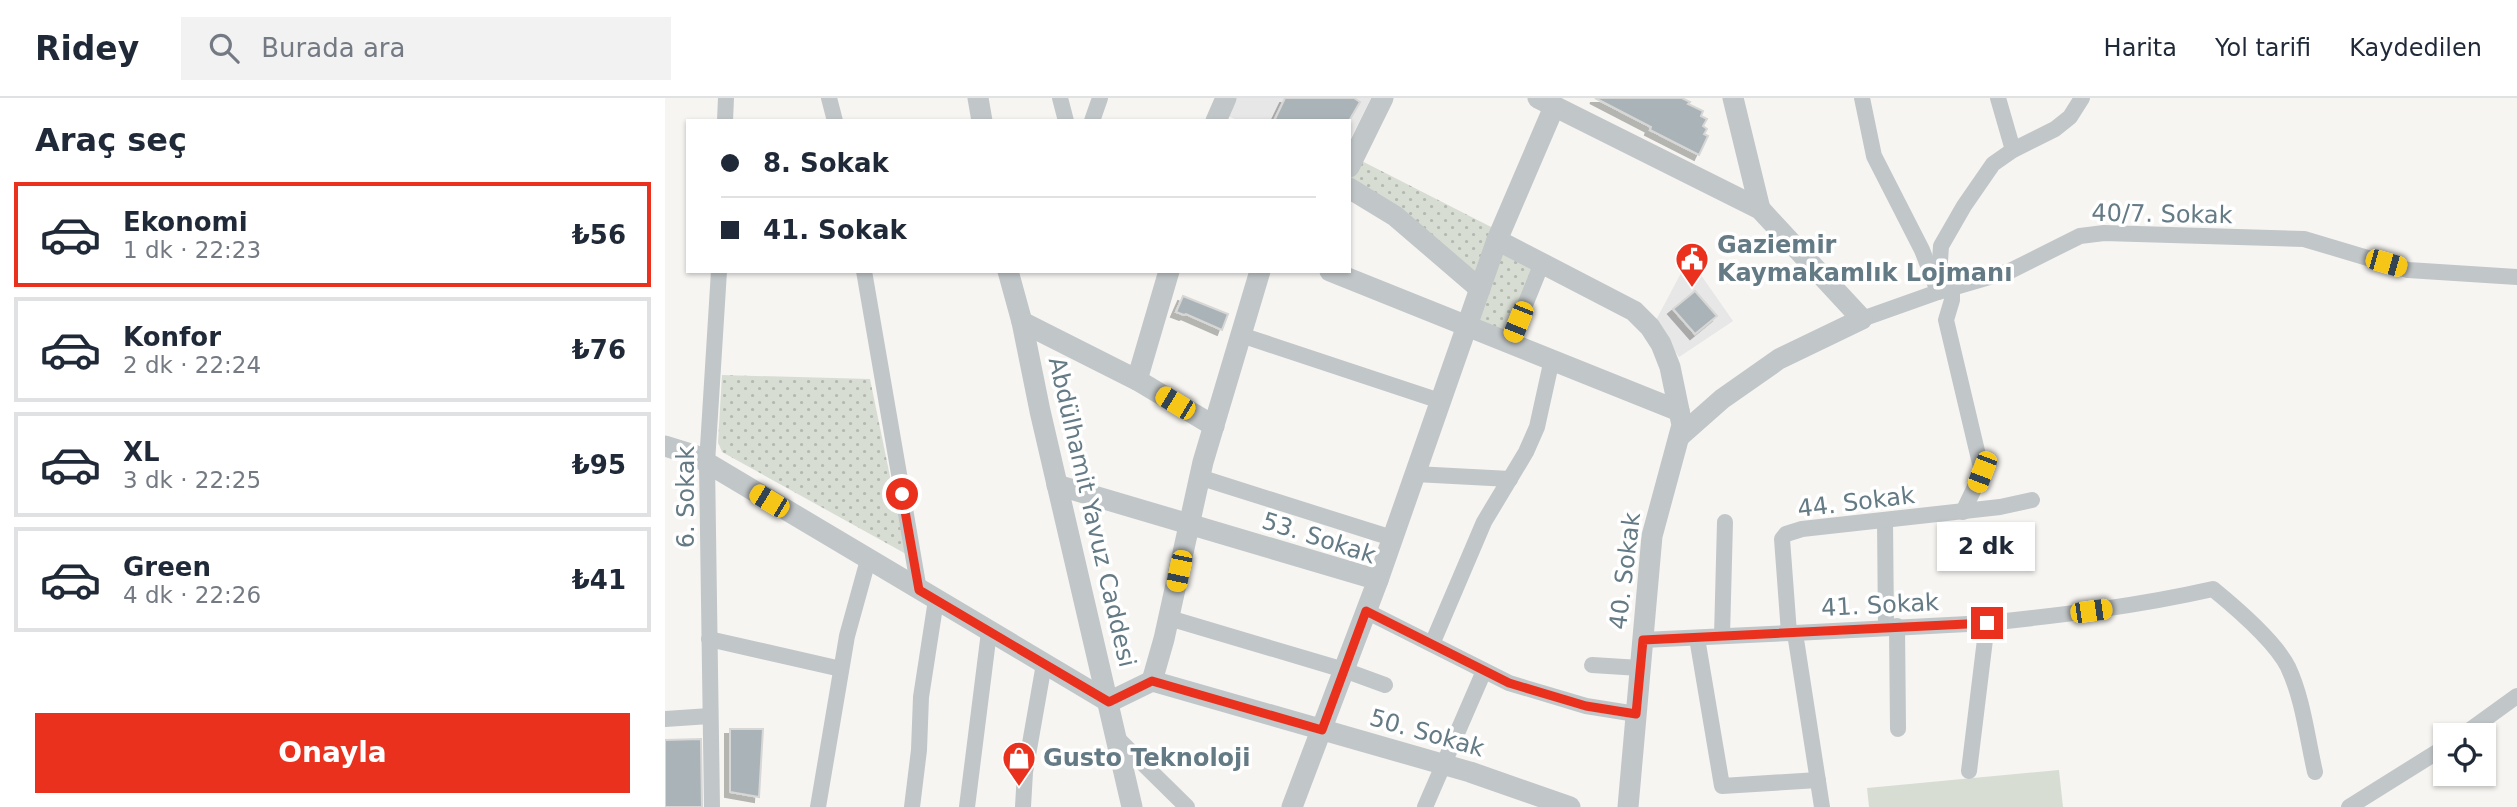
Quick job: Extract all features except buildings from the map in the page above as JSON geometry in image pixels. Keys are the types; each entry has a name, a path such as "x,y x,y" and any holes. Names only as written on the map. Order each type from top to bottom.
{"street":[{"path":"726,98 726,119"},
{"path":"829,98 834,119"},
{"path":"978,98 982,119"},
{"path":"1061,98 1066,119"},
{"path":"1094,119 1100,98"},
{"path":"1218,119 1226,98"},
{"path":"1352,162 1383,98"},
{"path":"1733,98 1760,209"},
{"path":"1862,98 1874,156 1922,250 1952,300 1946,320 1982,472 1963,512"},
{"path":"1999,98 2013,150"},
{"path":"1945,290 1941,246 1993,164 2013,150 2055,129 2070,117 2082,98"},
{"path":"1378,580 1546,102 1760,209 1861,318 1779,359 1722,399 1679,437"},
{"path":"1351,189 1395,216 1480,289"},
{"name":"40/7. Sokak","path":"1861,318 2011,271 2080,236 2104,233 2304,239 2408,270 2517,277"},
{"name":"40. Sokak","path":"1497,240 1643,318 1666,356 1679,411 1682,425 1652,536 1628,807"},
{"path":"1510,342 1542,262"},
{"name":"6. Sokak","path":"712,807 707,463 719,273"},
{"path":"864,273 927,595 919,750 912,807"},
{"name":"Abdülhamit Yavuz Caddesi","path":"1008,273 1022,322 1132,807"},
{"path":"1137,380 1168,273"},
{"path":"665,446 694,455 1109,702 1152,681 1169,618 1199,477 1260,273"},
{"path":"1335,273 1679,411"},
{"path":"1022,322 1137,380 1214,426"},
{"path":"1241,335 1440,401"},
{"path":"1432,644 1484,522 1537,427 1552,359"},
{"path":"1415,474 1510,479"},
{"path":"1199,477 1392,538"},
{"name":"53. Sokak","path":"1057,485 1378,580 1292,807"},
{"name":"44. Sokak","path":"1792,633 1781,540 1786,534 1802,529 1963,512 2032,500"},
{"path":"1885,520 1898,729"},
{"path":"1722,636 1724,522"},
{"path":"817,807 847,636 868,560"},
{"name":"41. Sokak","path":"1643,640 1987,623 2118,607 2213,589 2236,608 2287,665 2300,704 2315,772"},
{"path":"1366,611 1509,683 1586,706 1636,714"},
{"path":"1169,618 1345,670 1385,685"},
{"path":"1969,771 1987,623"},
{"path":"967,807 989,632"},
{"path":"1792,633 1822,807"},
{"path":"1697,638 1722,786 1818,780"},
{"path":"709,639 841,669"},
{"path":"1023,807 1025,772 1044,664"},
{"path":"1593,665 1640,668"},
{"path":"1425,807 1484,671"},
{"name":"50. Sokak","path":"1152,681 1444,764 1570,807"},
{"path":"2480,723 2517,696"},
{"path":"665,719 710,716"},
{"path":"1117,738 1187,807"},
{"path":"2349,807 2433,754"}],"shaded area":[{"path":"1231,98 1371,98 1351,138 1351,119 1235,119 1224,114"},
{"path":"1354,157 1501,232 1542,263 1510,342 1467,325 1479,289 1351,190 1351,164"},
{"name":"Gaziemir Kaymakamlık Lojmanı","path":"1689,258 1733,321 1679,357 1655,322"},
{"path":"722,375 870,379 906,554 722,452 718,442"},
{"path":"2059,770 2063,807 1869,807 1867,788"}],"place":[{"name":"Gaziemir Kaymakamlık Lojmanı","path":"1692,289"},
{"name":"Gusto Teknoloji","path":"1019,788"}],"route":[{"path":"902,494 919,590 1109,702 1152,681 1322,730 1366,611 1509,683 1586,706 1636,714 1643,640 1987,623"}]}
